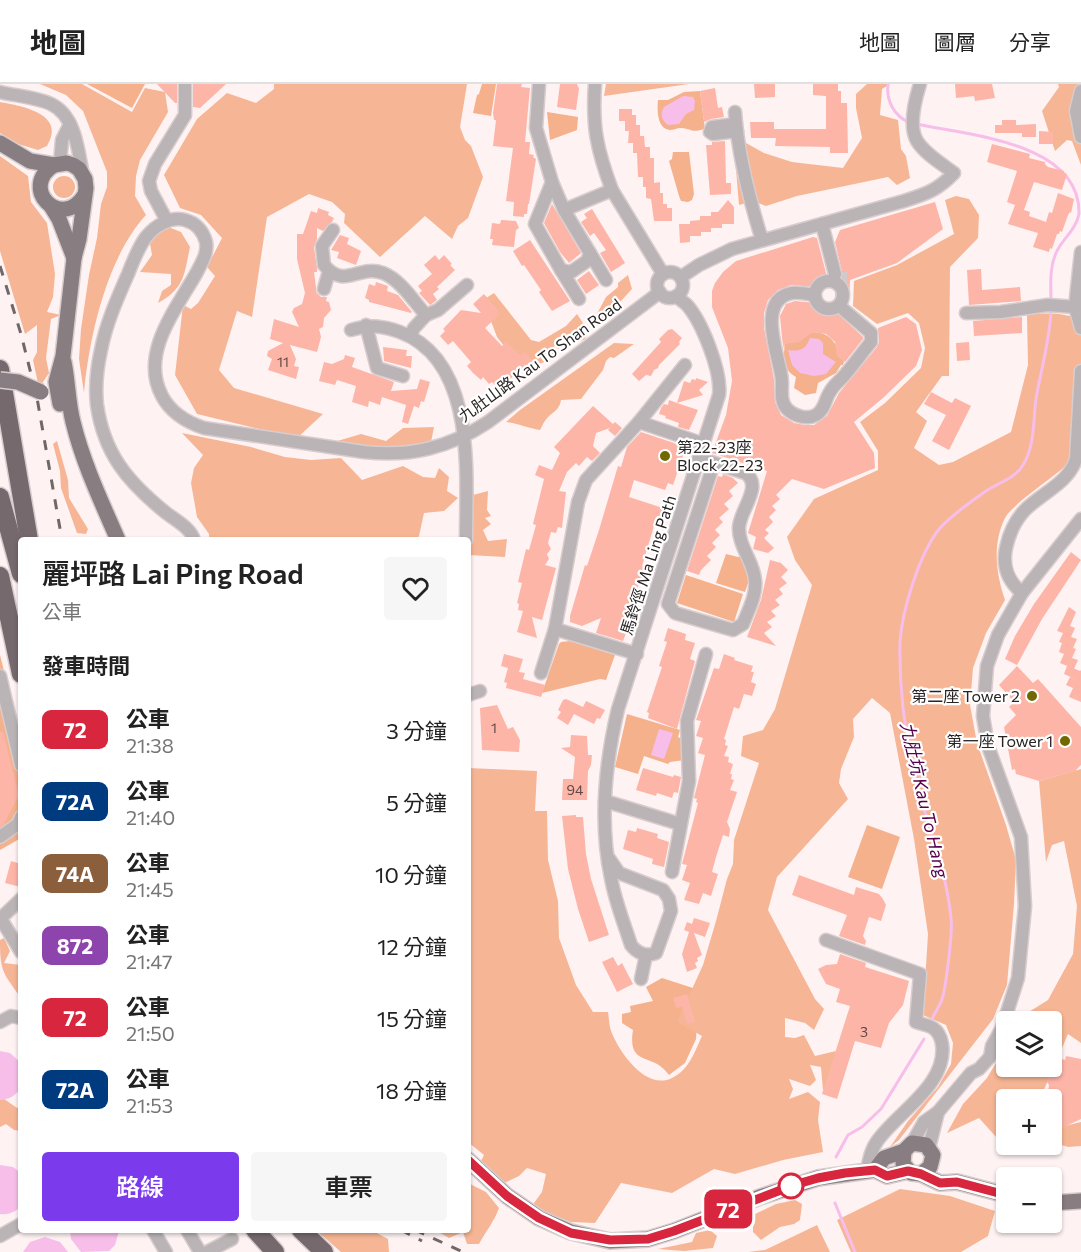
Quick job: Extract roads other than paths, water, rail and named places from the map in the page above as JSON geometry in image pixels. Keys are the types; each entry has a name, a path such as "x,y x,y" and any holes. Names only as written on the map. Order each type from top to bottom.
{"highway":[{"path":"0,369 28,537"},
{"path":"0,497 18,563"},
{"path":"0,576 18,663"},
{"path":"0,626 16,656"},
{"path":"258,1233 275,1252"},
{"path":"304,1233 324,1252"}],"main road":[{"path":"0,143 30,161 73,165 83,175 86,183 79,239 74,258 63,356 56,382 60,404"},
{"path":"57,164 45,172 40,184 42,196 51,206 65,231 74,258"},
{"path":"51,206 60,209 70,208 79,203 84,196"},
{"path":"63,356 72,419 88,474 117,537"},
{"path":"0,380 18,382 41,392 60,404 72,419"},
{"path":"471,1163 507,1196 539,1218 571,1233 610,1240 648,1239 818,1178 871,1170 887,1176 920,1170 933,1155 929,1148 921,1143 884,1158 871,1170"},
{"path":"908,1147 903,1164 920,1170 945,1172 957,1182 996,1192"},
{"path":"1062,1202 1081,1201"}],"street":[{"path":"185,84 186,115 155,164 149,181 151,191 167,221 153,230 142,243 110,317 98,363 97,403 107,444 115,461 137,488 194,537"},
{"path":"540,84 536,128 552,182 564,210 606,280"},
{"path":"595,84 593,114 595,136 612,190 663,274"},
{"path":"681,277 715,256 762,240 932,192 942,186 954,173 919,144 914,129 914,107 920,84"},
{"path":"1081,91 1076,111 1081,136"},
{"path":"0,92 50,104 66,116 76,138 83,175"},
{"path":"736,123 750,201 762,240"},
{"path":"57,164 62,140 70,124"},
{"path":"552,182 535,225 579,299"},
{"path":"564,210 612,190"},
{"name":"九肚山路 Kau To Shan Road","path":"167,221 183,219 195,225 202,232 207,246 202,261 159,341 154,358 159,392 176,415 204,428 377,454 425,450 444,446 464,437 488,422 660,292"},
{"path":"825,223 838,273"},
{"path":"333,230 322,246 324,265 329,271 342,277 365,270 382,272 395,280 426,315"},
{"path":"1081,252 1075,307 1081,328"},
{"path":"561,270 572,272 586,261 590,253"},
{"path":"324,289 329,271"},
{"path":"675,272 681,277 682,290 676,296 667,297 660,292 658,281 663,274 675,272"},
{"path":"410,336 426,315 438,310 467,285"},
{"path":"814,295 788,294 774,304 771,318 783,379 781,391 783,403 787,409 799,416 811,417 818,414 832,387 871,342 871,333 844,310"},
{"name":"馬鈴徑 Ma Ling Path","path":"646,955 634,950 622,928 600,816 605,801 611,738 618,709 704,444 721,384 712,353 693,313 676,296"},
{"path":"966,313 1001,312 1048,305 1075,307"},
{"path":"351,330 366,325 387,327 410,336 436,357 461,412 464,437 466,537"},
{"path":"366,325 377,368 403,376"},
{"path":"541,673 555,629 581,491 586,480 639,422 686,365"},
{"path":"1022,593 1006,575 1005,556 1008,541 1012,528 1024,511 1067,476 1073,468 1076,459 1081,370"},
{"path":"639,422 704,444"},
{"path":"699,458 745,473 753,483 739,528 741,542 754,571 755,588 743,624 733,630 675,613 668,604 714,463"},
{"path":"908,1147 924,1122 938,1112 971,1073 974,1063 992,1046 1002,1028 1018,978 1025,906 1025,872 1021,837 988,746 983,716 987,666 998,635 1022,593 1081,519"},
{"path":"182,525 182,537"},
{"path":"555,629 637,654"},
{"path":"672,872 689,781 687,721 706,654"},
{"path":"0,676 18,752"},
{"path":"605,801 680,824"},
{"path":"0,837 18,824"},
{"path":"608,857 614,867 628,877 663,890 671,904 659,948 656,953 646,955 641,979"},
{"path":"616,897 619,887 628,877"},
{"path":"17,938 0,919 18,902"},
{"path":"826,940 920,974 916,1022 933,1028 942,1039 942,1062 939,1070 920,1095 878,1140 871,1152 871,1170"},
{"path":"929,1148 938,1112"},
{"path":"0,1236 18,1226"},
{"path":"155,1233 166,1252"},
{"path":"189,1233 200,1252"},
{"path":"207,1252 232,1239"}],"waterway":[{"name":"九肚坑 Kau To Hang","path":"888,84 888,96 892,107 910,123"},
{"path":"917,124 989,138 1016,146 1041,156 1061,171 1075,190 1079,214 1052,265 1051,303"},
{"name":"九肚坑 Kau To Hang","path":"932,1019 944,993 951,918 944,879 909,749 901,688 901,629 919,566 940,528 978,497 1015,474 1027,458 1032,442 1036,399 1051,310"},
{"name":"九肚坑 Kau To Hang","path":"836,1157 848,1135 862,1127 881,1109 924,1039"},
{"name":"九肚坑 Kau To Hang","path":"835,1203 855,1252"}],"tunnel":[{"path":"841,272 841,299 844,310"}],"railway":[{"path":"0,266 21,334 37,398 61,537"},
{"path":"407,1233 422,1241"},
{"path":"422,1233 463,1252"}],"place":[{"name":"第22-23座 Block 22-23","path":"665,456"},
{"name":"第二座 Tower 2","path":"1032,696"},
{"name":"第一座 Tower 1","path":"1065,741"}]}
